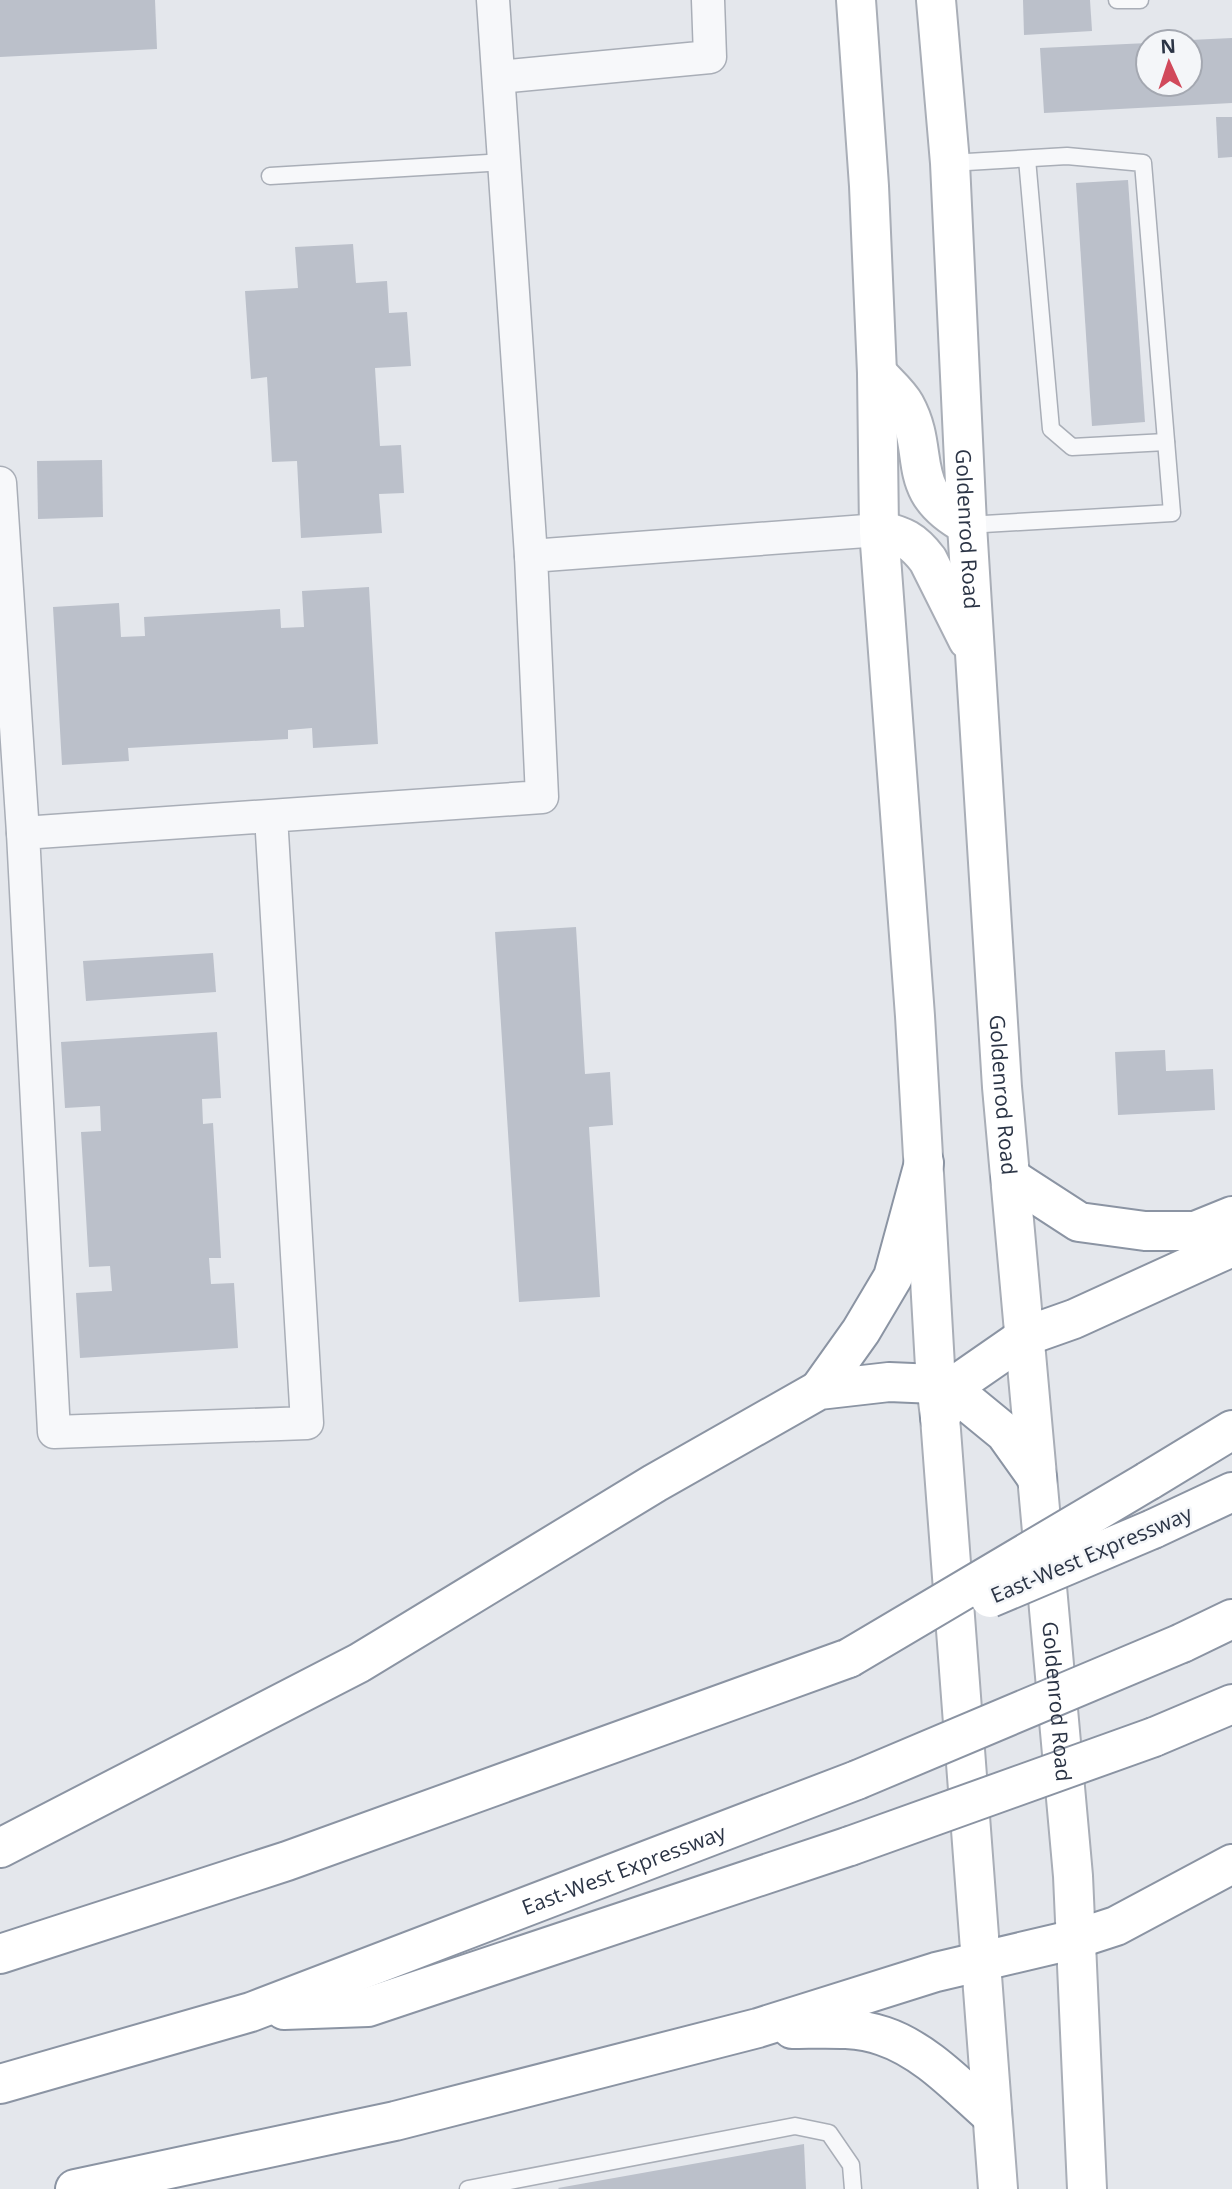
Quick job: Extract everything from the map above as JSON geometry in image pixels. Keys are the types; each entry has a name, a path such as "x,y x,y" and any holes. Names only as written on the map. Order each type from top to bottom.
{"main road":[{"path":"856,0 869,186 877,373 879,530 924,1163 944,1398 980,1961 998,2189"},
{"name":"Goldenrod Road","path":"936,0 950,163 967,525 1002,1087 1026,1336 1076,1939 1087,2189"},
{"path":"877,373 905,405 915,434 923,478 935,502 950,516 967,525"},
{"path":"879,530 905,537 928,560 976,657"},
{"path":"819,1390 861,1331 893,1277 924,1163"},
{"path":"1011,1178 1079,1222 1145,1231 1195,1231 1232,1216"},
{"path":"944,1398 964,1379 1026,1336 1074,1319 1232,1247"},
{"path":"0,1848 359,1663 664,1478 819,1390 889,1382 944,1398 1006,1433 1037,1478"},
{"path":"849,1658 1232,1430"},
{"name":"East-West Expressway","path":"0,1954 287,1861 849,1658 1153,1529 1232,1492"},
{"name":"East-West Expressway","path":"0,2084 251,2012 857,1780 1182,1643 1232,1619"},
{"path":"251,2012 368,2007 850,1846 1154,1737 1232,1704"},
{"path":"75,2189 395,2121 758,2028 907,1981 1076,1939 1116,1926 1232,1864"},
{"path":"758,2028 854,2030 882,2035 916,2051 991,2115"}],"street":[{"path":"23,833 542,797 531,556 494,0"},
{"path":"499,77 710,58 708,0"},
{"path":"0,483 23,833 54,1432 307,1423 271,816"},
{"path":"531,556 879,530"}],"lane":[{"path":"1117,0 1140,0"},
{"path":"950,163 1068,156 1143,163 1172,513 967,525"},
{"path":"1027,159 1051,429 1072,447 1166,442"},
{"path":"270,176 505,162"},
{"path":"468,2189 795,2126 829,2133 851,2165 853,2189"}],"building":[{"path":"0,0 155,0 157,49 0,57"},
{"path":"1023,0 1090,0 1092,31 1024,35"},
{"path":"1232,38 1232,103 1044,113 1040,48 1134,44 1134,98 1204,98 1204,39"},
{"path":"1216,117 1232,117 1232,157 1218,158"},
{"path":"1128,180 1145,422 1092,426 1076,183"},
{"path":"353,244 356,283 387,281 389,313 407,312 411,366 375,368 380,446 401,445 404,493 379,494 382,533 301,538 297,461 272,462 267,377 251,379 245,291 298,288 295,247"},
{"path":"102,460 103,517 38,519 37,461"},
{"path":"369,587 378,744 313,748 312,728 288,730 288,739 128,748 129,761 62,765 53,607 119,603 121,637 145,636 144,617 280,609 281,628 304,627 302,591"},
{"path":"576,927 585,1074 610,1072 613,1125 589,1127 600,1297 519,1302 495,932"},
{"path":"213,953 216,992 86,1001 83,961"},
{"path":"217,1032 221,1098 202,1099 203,1124 213,1123 221,1258 209,1258 211,1284 234,1283 238,1348 80,1358 76,1293 112,1291 110,1266 89,1267 81,1132 101,1131 100,1106 65,1108 61,1042"},
{"path":"1165,1050 1166,1071 1213,1069 1215,1110 1118,1115 1115,1052"},
{"path":"804,2144 806,2189 558,2188"}]}
